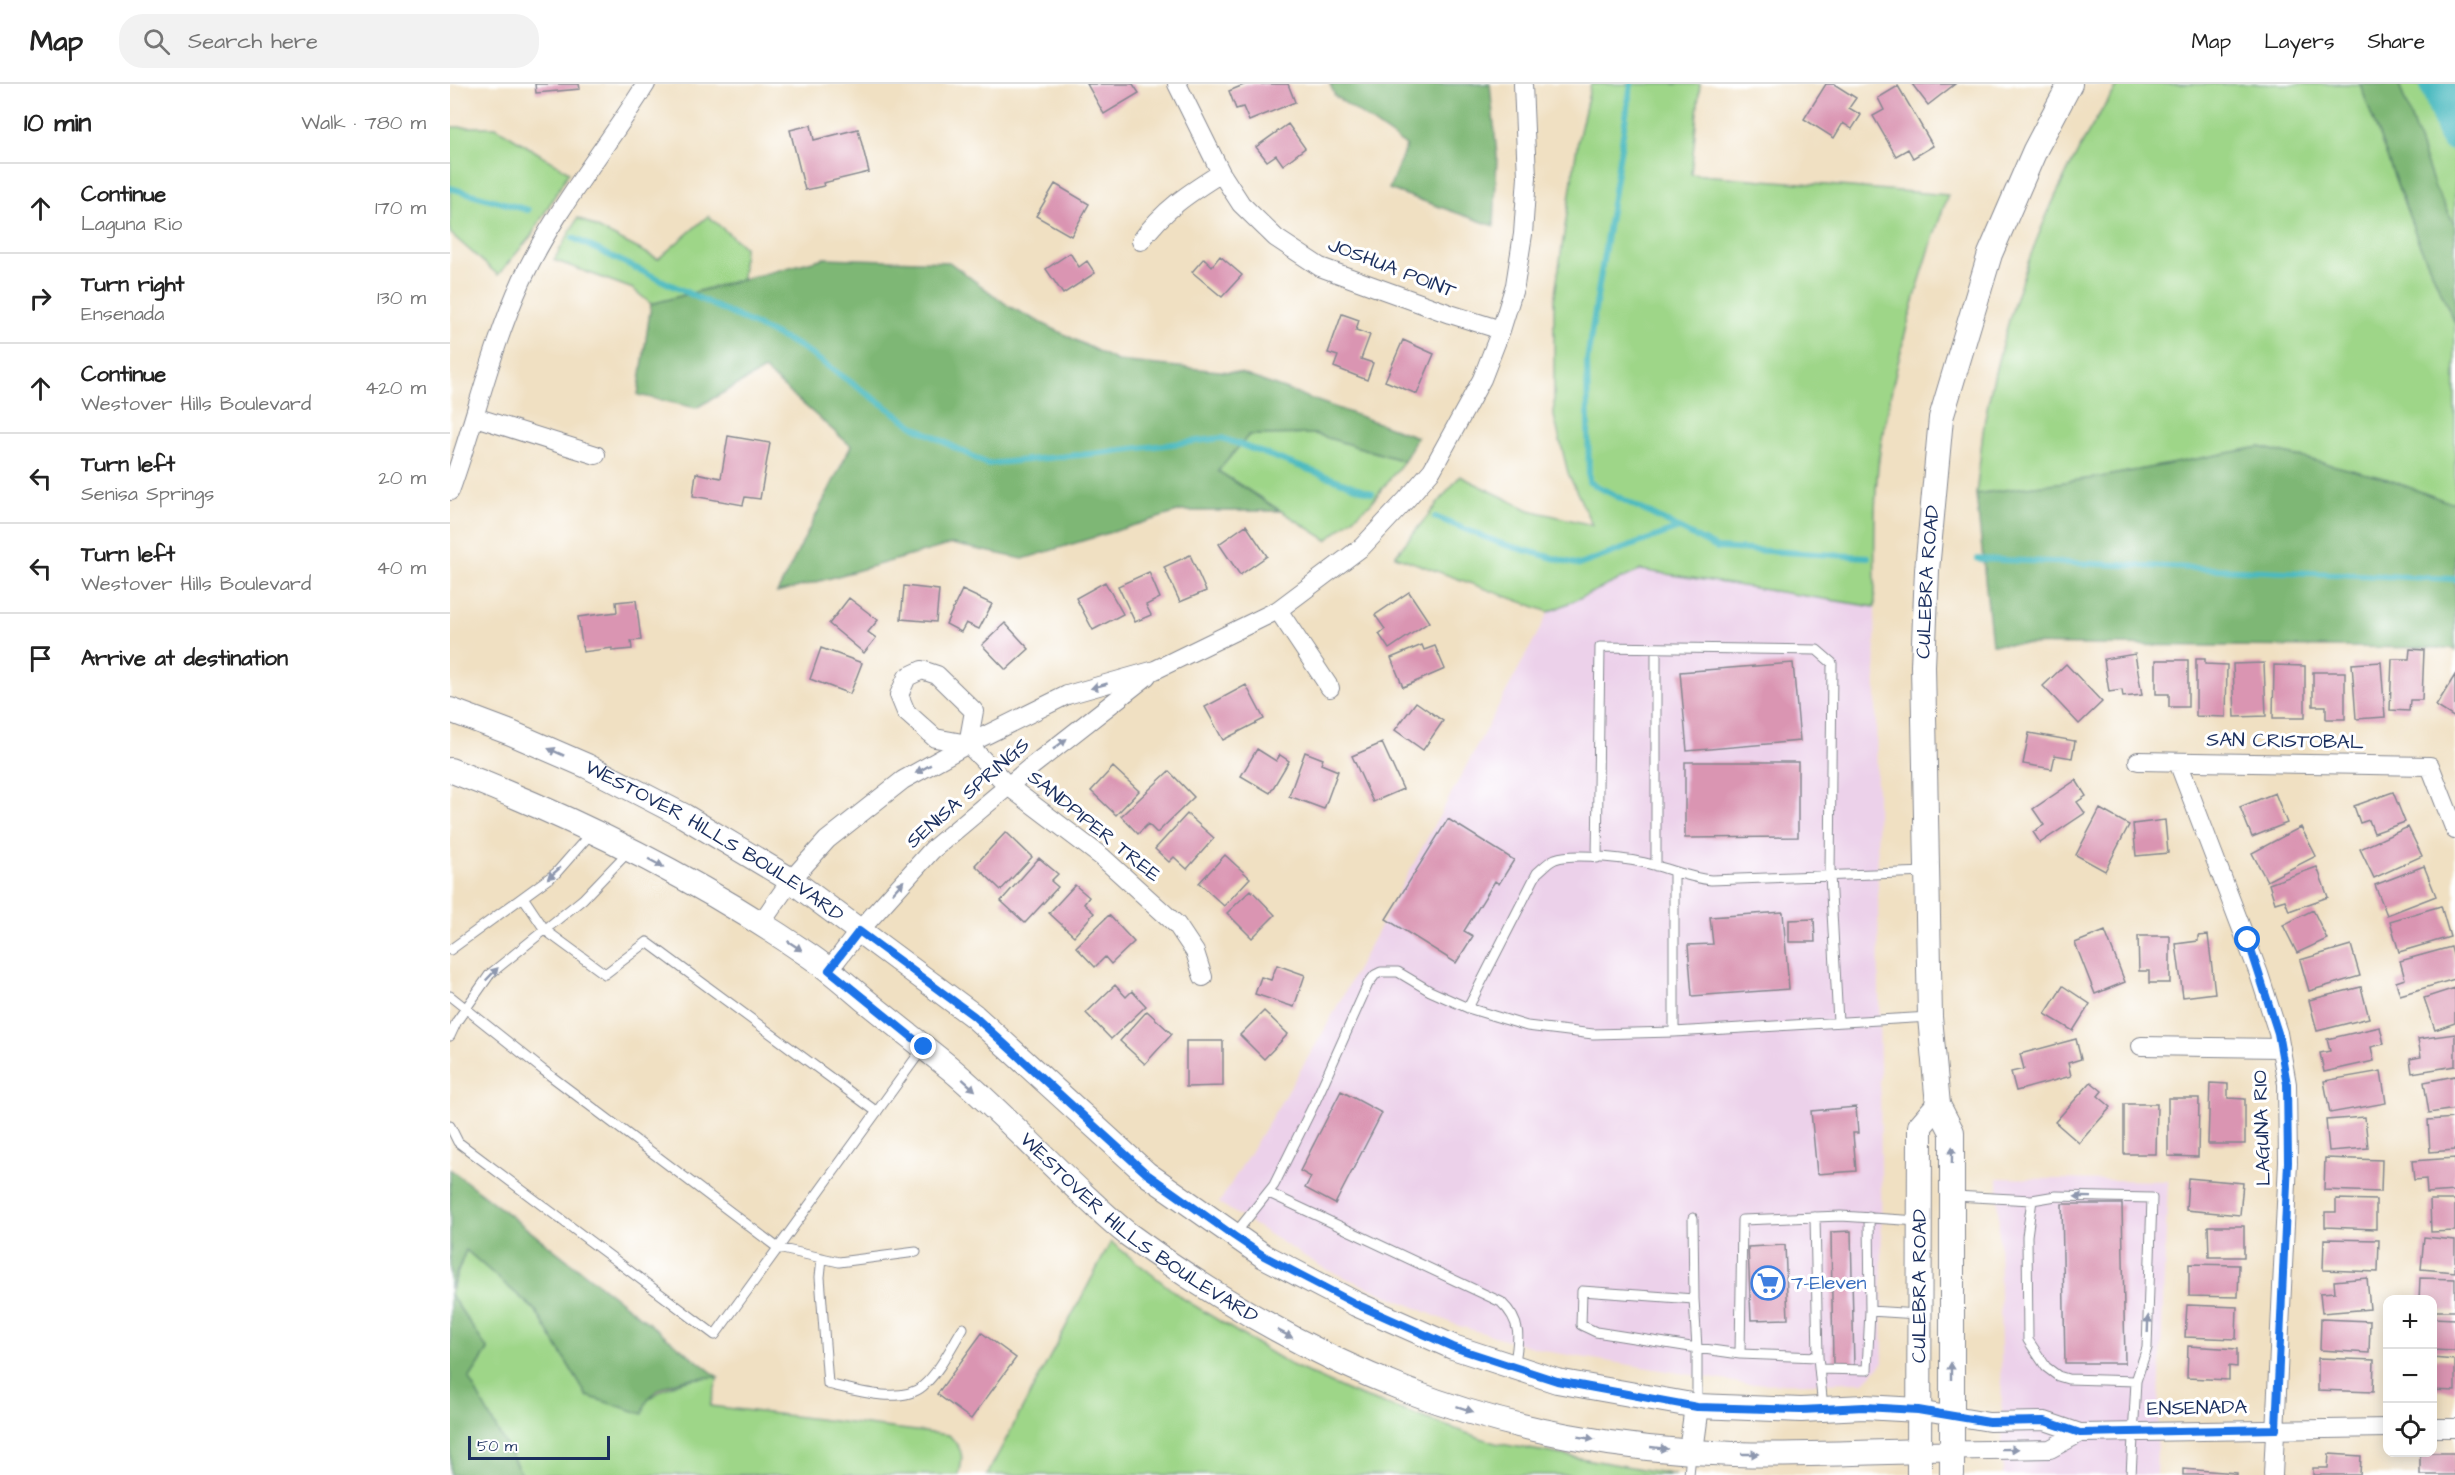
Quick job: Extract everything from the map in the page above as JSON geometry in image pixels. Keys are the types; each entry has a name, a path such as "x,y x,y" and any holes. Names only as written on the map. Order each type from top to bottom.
{"main road":[{"name":"CULEBRA ROAD","path":"1952,1475 1952,1132 1938,1105 1929,1017 1923,666 1927,570 1941,418 1990,254 2035,150 2070,84"},
{"name":"WESTOVER HILLS BOULEVARD","path":"450,710 587,766 684,816 791,880 974,1016 1147,1174 1264,1256 1356,1304 1453,1347 1557,1381 1697,1407 1823,1409 1864,1407 1918,1410"},
{"name":"WESTOVER HILLS BOULEVARD","path":"450,770 631,849 761,924 829,970 924,1047 1008,1120 1052,1166 1125,1232 1210,1291 1276,1329 1407,1390 1483,1415 1545,1431 1626,1444 1690,1463 1732,1454 1827,1455 1919,1451"},
{"name":"CULEBRA ROAD","path":"1919,1475 1920,1126 1938,1105"},
{"path":"1690,1463 1697,1407"}],"street":[{"path":"450,491 458,448 475,417 494,356 522,281 566,201 620,126 646,84"},
{"name":"JOSHUA POINT","path":"1177,84 1221,173 1241,204 1276,238 1320,267 1501,330"},
{"name":"SENISA SPRINGS","path":"761,924 791,880 827,840 903,780 968,744 1067,695 1155,670 1278,610 1362,547 1432,470 1482,379 1515,285 1523,234 1527,177 1523,84"},
{"path":"1142,241 1152,226 1181,198 1221,173"},
{"path":"475,417 596,455"},
{"path":"1278,610 1330,688"},
{"name":"SENISA SPRINGS","path":"922,670 937,675 974,711 968,744 934,738 906,712 899,695 908,677 922,670"},
{"name":"SENISA SPRINGS","path":"829,970 859,931 932,849 1155,670"},
{"name":"SANDPIPER TREE","path":"968,744 1008,786 1102,857 1177,925 1195,952 1203,977"},
{"name":"SAN CRISTOBAL","path":"2138,761 2430,766 2455,830"},
{"name":"LAGUNA RIO","path":"2178,762 2248,940 2281,1048 2287,1084 2288,1132 2273,1475"},
{"path":"2141,1046 2281,1048"},
{"name":"ENSENADA","path":"1918,1410 1989,1422 2045,1421 2080,1433 2383,1428"},
{"path":"2437,1428 2455,1428"},
{"name":"ENSENADA","path":"1919,1451 2050,1449 2080,1433"}],"lane":[{"path":"1597,858 1600,647 1817,650 1832,663 1830,875 1838,1022"},
{"path":"1656,648 1656,866"},
{"path":"450,950 556,873 593,831"},
{"path":"450,1036 457,1021 490,974 583,899 631,849"},
{"path":"1467,1008 1537,873 1554,859 1565,857 1627,860 1711,880 1927,872"},
{"path":"1674,872 1674,1032"},
{"path":"523,897 545,930 605,974 647,942 877,1112"},
{"path":"1234,1236 1269,1193 1316,1100 1368,984 1375,975 1381,972 1398,972 1430,991 1467,1008 1527,1026 1593,1034 1674,1032 1929,1017"},
{"path":"450,996 543,1070 778,1248 839,1262 916,1252"},
{"path":"450,1126 458,1142 715,1335 924,1047"},
{"path":"1269,1193 1501,1302 1507,1307 1518,1328 1520,1338 1514,1367"},
{"path":"1951,1195 2032,1200 2056,1196 2152,1198 2147,1348 2136,1381 2131,1475"},
{"path":"2032,1200 2027,1236 2027,1334 2030,1347 2046,1367 2063,1378 2136,1381"},
{"path":"1815,1217 1818,1357 1823,1409"},
{"path":"1740,1354 1742,1220 1869,1217 1919,1221"},
{"path":"1819,1369 1867,1370 1870,1311 1869,1217"},
{"path":"1694,1218 1697,1407"},
{"path":"822,1258 820,1277 828,1384 864,1393 892,1395 912,1392 924,1385 963,1328"},
{"path":"1694,1299 1582,1291 1581,1325 1596,1332 1740,1354 1818,1357"},
{"path":"1870,1311 1920,1314"}],"shaded area":[{"path":"1641,570 1875,607 1883,1363 1864,1382 1747,1384 1550,1352 1459,1326 1325,1269 1219,1203 1320,1038 1549,612"},
{"path":"1998,1178 2168,1181 2156,1475 2003,1475"}],"green space":[{"path":"1330,84 1490,84 1497,156 1494,226 1389,189 1406,146 1335,96"},
{"path":"1591,84 1700,84 1691,174 1948,195 1911,313 1879,454 1876,498 1875,607 1641,570 1549,612 1395,556 1460,476 1529,510 1592,525 1568,473 1554,416 1554,301 1578,140"},
{"path":"2119,84 2360,84 2419,243 2455,323 2455,502 2448,502 2387,479 2260,447 2101,477 1976,494 1987,408 1997,364 2022,280 2054,199 2073,160"},
{"path":"2360,84 2399,84 2435,188 2455,225 2455,323 2419,243"},
{"path":"2399,84 2455,84 2455,225 2435,188"},
{"path":"450,127 496,127 569,172 531,236 498,275 450,233"},
{"path":"708,216 744,247 742,279 651,304 633,289 554,260 578,218 658,259"},
{"path":"824,258 949,262 1010,307 1117,361 1240,373 1417,437 1404,461 1315,434 1249,435 1218,471 1280,511 1181,511 1023,559 952,544 777,593 851,446 764,370 696,408 638,395 651,304"},
{"path":"1315,434 1404,461 1371,503 1327,540 1218,471 1249,435"},
{"path":"2260,447 2387,479 2448,502 2455,502 2455,651 2451,648 1992,644 1976,494 2101,477"},
{"path":"450,1169 718,1377 671,1383 654,1393 647,1401 643,1414 587,1396 536,1311 466,1250 450,1289"},
{"path":"1111,1242 1182,1298 1289,1364 1353,1393 1495,1443 1676,1475 987,1475"},
{"path":"466,1250 536,1311 587,1396 648,1400 681,1382 718,1377 710,1406 949,1435 961,1453 962,1462 959,1475 522,1475 469,1379 488,1350 450,1294"},
{"path":"450,1294 488,1350 469,1379 522,1475 450,1475"}],"building":[{"path":"535,84 579,84 580,89 536,93"},
{"path":"1087,84 1133,84 1139,93 1104,114"},
{"path":"1246,84 1288,84 1295,102 1249,121 1243,107 1236,109 1229,91"},
{"path":"1826,84 1834,84 1856,98 1849,108 1861,115 1852,129 1843,123 1834,138 1804,119"},
{"path":"1912,84 1955,84 1928,105"},
{"path":"1898,86 1933,146 1913,158 1908,149 1896,156 1873,116 1884,110 1878,98"},
{"path":"1288,124 1305,148 1283,165 1276,155 1267,161 1256,147"},
{"path":"811,125 814,140 858,129 869,172 823,183 824,186 805,190 790,130"},
{"path":"1055,184 1089,204 1071,236 1036,216"},
{"path":"1070,253 1079,267 1087,261 1095,273 1063,294 1046,269"},
{"path":"1220,256 1242,275 1222,297 1192,272 1204,258 1212,266"},
{"path":"1342,314 1359,320 1356,330 1370,335 1361,359 1373,363 1367,380 1334,367 1338,356 1328,353"},
{"path":"1403,340 1434,354 1417,394 1385,381"},
{"path":"728,436 770,443 760,499 745,497 743,505 693,496 696,473 721,478"},
{"path":"1246,525 1267,556 1240,575 1219,544"},
{"path":"1190,555 1206,591 1180,602 1164,567"},
{"path":"1149,572 1160,598 1146,605 1151,615 1135,622 1118,586"},
{"path":"1105,582 1123,614 1093,630 1076,598"},
{"path":"904,586 939,590 936,622 901,619"},
{"path":"962,590 992,604 979,629 966,623 961,632 946,624"},
{"path":"1409,592 1429,622 1389,649 1379,634 1385,629 1375,615"},
{"path":"849,598 878,620 868,632 876,638 864,653 829,624"},
{"path":"636,600 641,640 631,641 632,649 612,651 612,648 583,652 578,617 617,612 616,602"},
{"path":"1005,623 1029,649 1006,670 982,645"},
{"path":"1422,645 1424,650 1435,646 1445,669 1403,687 1391,658"},
{"path":"821,648 862,663 850,694 810,679"},
{"path":"2410,649 2424,650 2422,700 2410,700 2409,711 2390,710 2392,659 2409,659"},
{"path":"2135,654 2142,695 2123,697 2122,690 2109,692 2104,659"},
{"path":"2196,659 2205,659 2205,664 2227,665 2226,717 2196,716"},
{"path":"2156,660 2188,660 2188,707 2169,707 2169,694 2156,694"},
{"path":"2381,662 2385,717 2356,719 2352,664"},
{"path":"1793,663 1800,741 1687,751 1680,672"},
{"path":"2264,663 2266,716 2235,717 2233,664"},
{"path":"2066,664 2102,702 2079,724 2043,686"},
{"path":"2274,665 2305,666 2305,718 2273,718"},
{"path":"2313,672 2345,672 2345,719 2326,719 2326,706 2313,706"},
{"path":"2455,675 2455,718 2436,706"},
{"path":"1246,685 1264,719 1223,740 1205,707"},
{"path":"1416,702 1443,721 1423,750 1395,730"},
{"path":"2029,733 2075,741 2072,758 2055,755 2052,769 2023,764"},
{"path":"1382,743 1403,789 1373,802 1352,756"},
{"path":"1257,749 1276,761 1280,755 1289,761 1270,793 1241,776"},
{"path":"1305,752 1323,759 1321,764 1338,771 1324,809 1289,796"},
{"path":"1685,762 1798,762 1798,837 1685,838"},
{"path":"1113,767 1139,791 1116,815 1091,791"},
{"path":"1169,771 1194,797 1157,833 1148,824 1138,834 1121,816"},
{"path":"2076,780 2086,796 2077,802 2085,813 2040,843 2033,832 2044,825 2033,809"},
{"path":"2393,792 2405,822 2374,833 2369,820 2360,823 2354,806"},
{"path":"2275,793 2287,823 2252,837 2240,807"},
{"path":"2100,809 2129,825 2105,871 2076,855"},
{"path":"1187,814 1214,838 1187,869 1174,857 1169,862 1155,849"},
{"path":"1448,819 1514,860 1499,884 1495,881 1464,931 1473,936 1456,963 1386,919"},
{"path":"2165,820 2168,853 2136,856 2133,824"},
{"path":"2301,827 2316,856 2267,881 2252,853"},
{"path":"2408,827 2422,856 2374,878 2360,849"},
{"path":"1006,832 1032,857 1001,890 975,865"},
{"path":"1225,855 1250,878 1224,906 1199,883"},
{"path":"1039,858 1058,874 1051,881 1058,887 1025,923 1001,901"},
{"path":"2424,866 2436,896 2387,915 2375,885"},
{"path":"2317,867 2328,897 2289,911 2285,900 2275,903 2269,884"},
{"path":"1075,885 1089,897 1084,904 1094,913 1074,936 1049,913"},
{"path":"1251,890 1275,915 1252,938 1227,913"},
{"path":"2441,906 2450,937 2399,952 2390,921"},
{"path":"2313,910 2327,939 2297,953 2283,925"},
{"path":"1783,912 1789,989 1692,996 1688,945 1713,944 1710,917"},
{"path":"1109,915 1134,942 1111,964 1105,957 1095,967 1076,947"},
{"path":"1814,919 1815,942 1789,942 1789,920"},
{"path":"2105,931 2125,982 2095,994 2075,943"},
{"path":"2208,935 2215,993 2183,997 2176,944 2198,941 2198,936"},
{"path":"2138,936 2170,936 2170,983 2149,983 2149,971 2139,971"},
{"path":"2351,945 2360,976 2309,991 2300,960"},
{"path":"2451,947 2455,962 2455,979 2400,995 2396,982 2405,979 2400,961"},
{"path":"1277,965 1305,975 1294,1007 1255,994 1261,977 1271,980"},
{"path":"1115,985 1126,997 1132,991 1146,1006 1111,1039 1086,1013"},
{"path":"2063,986 2090,1004 2073,1031 2045,1014"},
{"path":"2361,987 2369,1018 2317,1031 2309,1000"},
{"path":"2455,988 2455,1023 2435,1030 2424,998"},
{"path":"1147,1011 1172,1034 1145,1064 1120,1041"},
{"path":"1264,1011 1288,1034 1264,1059 1240,1035"},
{"path":"2380,1027 2384,1044 2371,1047 2374,1061 2324,1072 2320,1053 2330,1051 2327,1039"},
{"path":"2455,1034 2455,1066 2412,1073 2410,1059 2421,1057 2418,1039"},
{"path":"2076,1039 2081,1059 2068,1063 2071,1076 2016,1091 2011,1072 2024,1069 2020,1054"},
{"path":"1186,1041 1223,1041 1223,1086 1186,1087"},
{"path":"2381,1071 2386,1103 2330,1113 2324,1081"},
{"path":"2455,1076 2455,1109 2429,1113 2424,1082"},
{"path":"2091,1082 2102,1091 2098,1096 2111,1107 2079,1143 2055,1122"},
{"path":"2210,1083 2228,1084 2228,1098 2245,1099 2245,1144 2208,1144"},
{"path":"1341,1091 1382,1113 1335,1204 1305,1188 1311,1177 1300,1171"},
{"path":"2168,1098 2199,1098 2198,1157 2168,1156"},
{"path":"2124,1104 2157,1104 2156,1154 2124,1154"},
{"path":"1856,1107 1858,1133 1853,1133 1856,1171 1817,1174 1811,1111"},
{"path":"2365,1117 2368,1148 2329,1151 2326,1120"},
{"path":"2455,1118 2455,1150 2430,1152 2428,1120"},
{"path":"2325,1158 2382,1160 2381,1192 2324,1190"},
{"path":"2455,1158 2455,1191 2427,1193 2426,1179 2414,1180 2412,1161"},
{"path":"2188,1178 2243,1183 2240,1215 2186,1210"},
{"path":"2336,1199 2376,1200 2376,1229 2325,1227 2325,1212 2336,1212"},
{"path":"2430,1200 2455,1200 2455,1231 2431,1232"},
{"path":"2062,1204 2122,1204 2125,1363 2065,1363"},
{"path":"2208,1226 2244,1226 2244,1257 2209,1257"},
{"path":"1851,1231 1854,1366 1833,1367 1831,1232"},
{"path":"2424,1237 2455,1240 2455,1272 2421,1269"},
{"path":"2324,1239 2379,1240 2378,1272 2323,1270"},
{"name":"7-Eleven","path":"1785,1245 1788,1319 1751,1320 1748,1247"},
{"path":"2189,1264 2239,1265 2238,1297 2189,1296"},
{"path":"2367,1278 2370,1309 2322,1313 2320,1293 2335,1292 2334,1281"},
{"path":"2420,1278 2455,1279 2455,1311 2437,1311 2437,1295 2419,1295"},
{"path":"2187,1305 2237,1307 2236,1339 2185,1337"},
{"path":"2437,1318 2455,1319 2455,1351 2437,1350"},
{"path":"2321,1319 2370,1321 2369,1353 2320,1350"},
{"path":"982,1333 1016,1358 971,1419 937,1394"},
{"path":"2188,1346 2237,1349 2237,1367 2229,1366 2229,1380 2187,1378"},
{"path":"2318,1358 2374,1360 2373,1392 2318,1390"},
{"path":"2437,1358 2455,1360 2455,1391 2437,1390"},
{"path":"2437,1453 2454,1453 2455,1475 2420,1475 2420,1457 2437,1457"},
{"path":"2329,1454 2361,1456 2360,1475 2313,1475 2313,1468 2328,1468"},
{"path":"2183,1469 2237,1473 2237,1475 2183,1475"}],"waterway":[{"path":"1631,84 1587,361 1589,482 1717,548 1868,557"},
{"path":"2437,84 2455,134"},
{"path":"450,188 528,210"},
{"path":"573,238 799,346 915,427 987,464 1222,438 1372,493"},
{"path":"1435,517 1502,544 1579,565 1679,528"},
{"path":"1978,559 2455,579"}],"place":[{"name":"7-Eleven","path":"1768,1283"}],"route":[{"path":"924,1047 829,970 859,931 974,1016 1147,1174 1264,1256 1356,1304 1453,1347 1557,1381 1697,1407 1801,1410 1864,1407 1918,1410 1989,1422 2045,1421 2080,1433 2276,1429 2288,1162 2287,1084 2278,1033 2248,940"}]}
